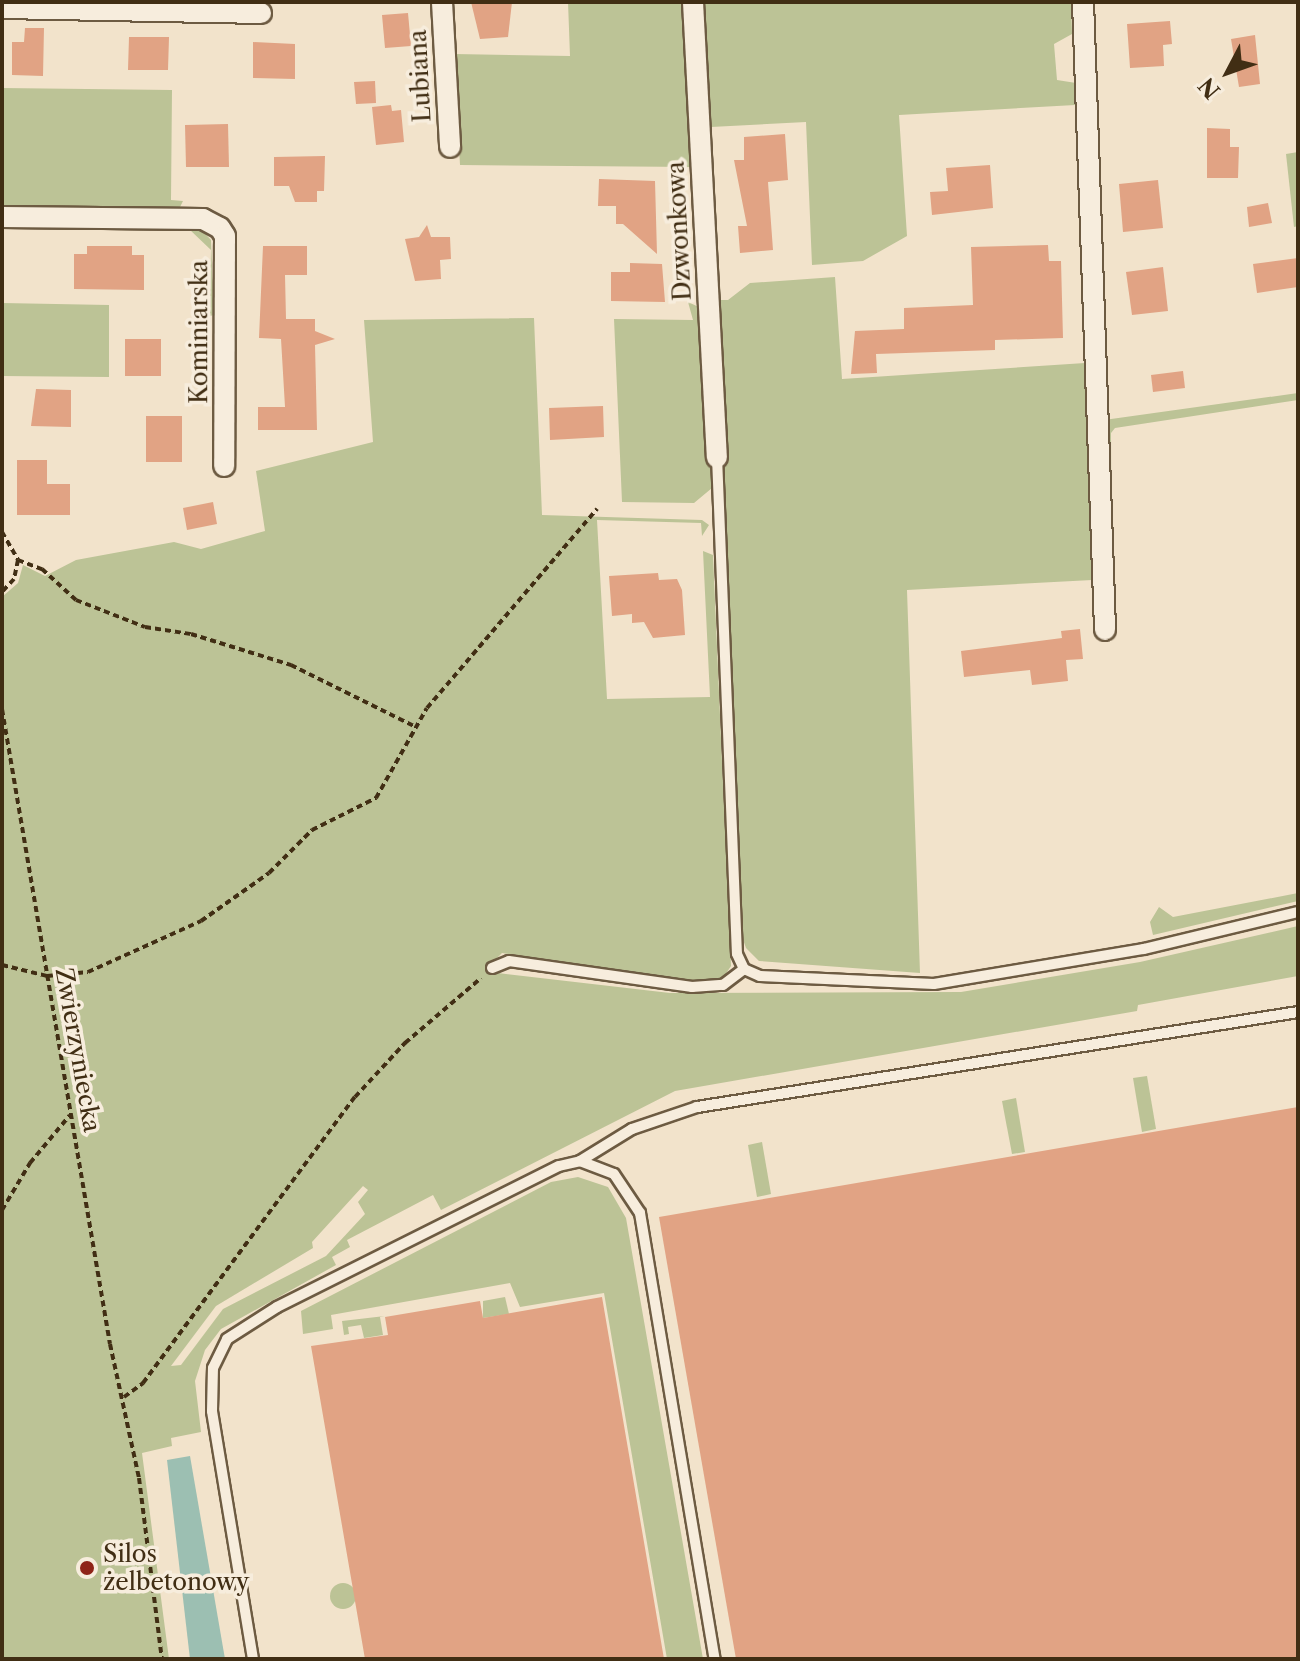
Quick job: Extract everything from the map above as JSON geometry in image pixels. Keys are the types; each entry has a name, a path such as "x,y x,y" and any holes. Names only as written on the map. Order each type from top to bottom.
{"street":[{"name":"Lubiana","path":"442,2 450,147"},
{"name":"Dzwonkowa","path":"693,2 717,457"},
{"path":"1083,2 1105,630"},
{"path":"2,8 261,13"},
{"name":"Kominiarska","path":"2,217 203,219 220,228 225,236 224,466"}],"lane":[{"path":"717,457 737,954 744,969 760,976 934,984 1144,949 1298,912"},
{"path":"492,968 509,961 692,987 723,985 744,969"},
{"path":"253,1659 212,1411 213,1368 227,1339 277,1307 559,1166 580,1161 632,1129 697,1107 1298,1012"},
{"path":"580,1161 614,1174 640,1213 715,1659"}],"path":[{"path":"2,965 47,976 88,972 201,921 269,873 312,830 376,798 416,727 597,509"},
{"path":"2,532 18,560 42,569 76,600 145,627 191,634 291,665 416,727"},
{"path":"2,592 14,579 18,560"},
{"name":"Zwierzyniecka","path":"2,709 70,1115 124,1397 162,1659"},
{"path":"124,1397 143,1383 355,1097 405,1043 492,968"},
{"path":"2,1210 30,1163 70,1115"}],"shaded area":[{"path":"568,2 685,2 694,167 460,165 454,54 570,56"},
{"path":"701,2 1071,2 1072,34 1054,44 1057,80 1076,83 1081,96 1085,196 1079,201 1075,105 899,115 907,236 863,261 812,265 806,122 711,127 712,158 707,153"},
{"path":"2,88 172,90 171,200 183,201 180,207 2,209"},
{"path":"1298,152 1298,226 1294,227 1286,154"},
{"path":"149,225 199,227 211,240 214,315 210,316 211,250 189,229 146,228"},
{"path":"835,277 842,379 1085,363 1096,566 1092,580 907,590 920,973 759,961 746,948 739,928 718,300 728,300 750,283"},
{"path":"688,302 703,309 712,488 694,503 622,502 614,319 693,320"},
{"path":"2,303 109,305 109,377 2,376"},
{"path":"534,318 542,515 702,520 709,525 702,536 701,523 597,520 607,699 710,697 703,551 713,555 731,966 723,978 704,982 502,953 488,967 498,973 670,993 961,992 1140,962 1298,926 1298,976 1138,1005 1137,1011 675,1091 441,1210 433,1195 347,1240 350,1247 332,1257 336,1265 221,1329 205,1350 195,1381 201,1432 171,1438 172,1446 142,1453 169,1659 2,1659 2,597 18,583 23,565 45,576 76,560 174,542 201,549 265,531 256,471 373,442 364,320","holes":["363,1186 368,1190 358,1202 365,1214 326,1256 223,1309 181,1365 171,1366 216,1306 313,1248 312,1242"]},
{"path":"1298,393 1298,400 1115,428 1111,433 1112,639 1104,420"},
{"path":"1298,893 1298,901 1153,935 1150,922 1159,907 1173,917"},
{"path":"1147,1076 1156,1129 1142,1132 1133,1078"},
{"path":"1016,1098 1025,1152 1012,1154 1002,1101"},
{"path":"762,1142 771,1194 757,1197 748,1145"},
{"path":"578,1177 608,1187 626,1218 703,1659 667,1659 604,1293 520,1307 510,1283 331,1315 333,1329 303,1334 301,1311 551,1182"},
{"path":"505,1297 509,1314 483,1318 483,1301"},
{"path":"385,1316 380,1317 383,1335 364,1338 361,1325 348,1327 349,1334 344,1335 342,1321"},
{"path":"190,1456 225,1659 190,1659 167,1460"},
{"path":"343,1583 352,1587 356,1596 352,1605 343,1609 334,1605 330,1596 334,1587"}],"building":[{"path":"471,2 512,2 508,37 480,39"},
{"path":"408,13 411,46 385,48 382,15"},
{"path":"1170,21 1172,44 1163,45 1164,66 1130,68 1127,24"},
{"path":"25,28 44,28 43,76 12,75 12,42 24,42"},
{"path":"1255,35 1260,84 1239,87 1231,39"},
{"path":"129,37 169,37 168,70 128,70"},
{"path":"253,42 295,44 295,79 253,78"},
{"path":"375,81 376,103 356,104 354,82"},
{"path":"391,105 392,111 401,110 404,142 376,145 372,107"},
{"path":"228,124 229,167 186,167 185,125"},
{"path":"1207,128 1230,129 1230,147 1239,147 1238,178 1207,178"},
{"path":"785,134 788,180 768,182 773,250 740,253 738,226 747,226 734,160 744,160 744,137"},
{"path":"325,156 324,191 317,191 317,202 295,202 289,186 274,186 274,157"},
{"path":"990,165 993,208 932,215 930,192 948,191 946,168"},
{"path":"599,179 655,181 657,254 623,224 616,224 616,206 598,206"},
{"path":"1158,180 1163,228 1123,232 1119,184"},
{"path":"1268,203 1272,223 1249,227 1247,207"},
{"path":"427,225 431,237 450,237 451,259 440,260 441,279 415,281 405,239 419,237"},
{"path":"1048,245 1049,261 1061,261 1063,338 995,340 995,350 876,354 877,373 851,374 855,331 904,329 904,308 973,305 971,247"},
{"path":"87,246 132,246 132,255 144,255 144,290 74,289 74,254 87,254"},
{"path":"263,246 307,246 307,275 285,275 286,319 315,319 315,331 335,339 315,345 317,430 258,430 258,407 285,407 281,339 259,338"},
{"path":"1298,258 1298,287 1257,293 1253,264"},
{"path":"630,263 662,264 665,302 611,301 611,272 630,272"},
{"path":"1163,267 1168,311 1132,315 1126,272"},
{"path":"125,339 161,339 161,376 125,376"},
{"path":"1183,371 1185,388 1153,392 1151,375"},
{"path":"36,389 71,390 71,427 31,426"},
{"path":"603,406 604,437 550,440 549,408"},
{"path":"146,416 182,416 182,462 146,462"},
{"path":"17,460 47,460 47,484 70,484 70,515 17,515"},
{"path":"213,502 217,524 187,530 183,508"},
{"path":"658,573 659,580 677,579 682,590 685,635 653,638 644,622 632,623 632,614 612,616 609,576"},
{"path":"1080,629 1083,659 1066,660 1068,681 1032,685 1030,670 964,677 961,651 1062,638 1061,631"},
{"path":"1298,1107 1298,1659 736,1659 659,1217"},
{"path":"602,1297 664,1659 365,1659 311,1346 388,1335 385,1317 480,1301 483,1318"}],"place":[{"name":"Silos żelbetonowy","path":"87,1568"}]}
